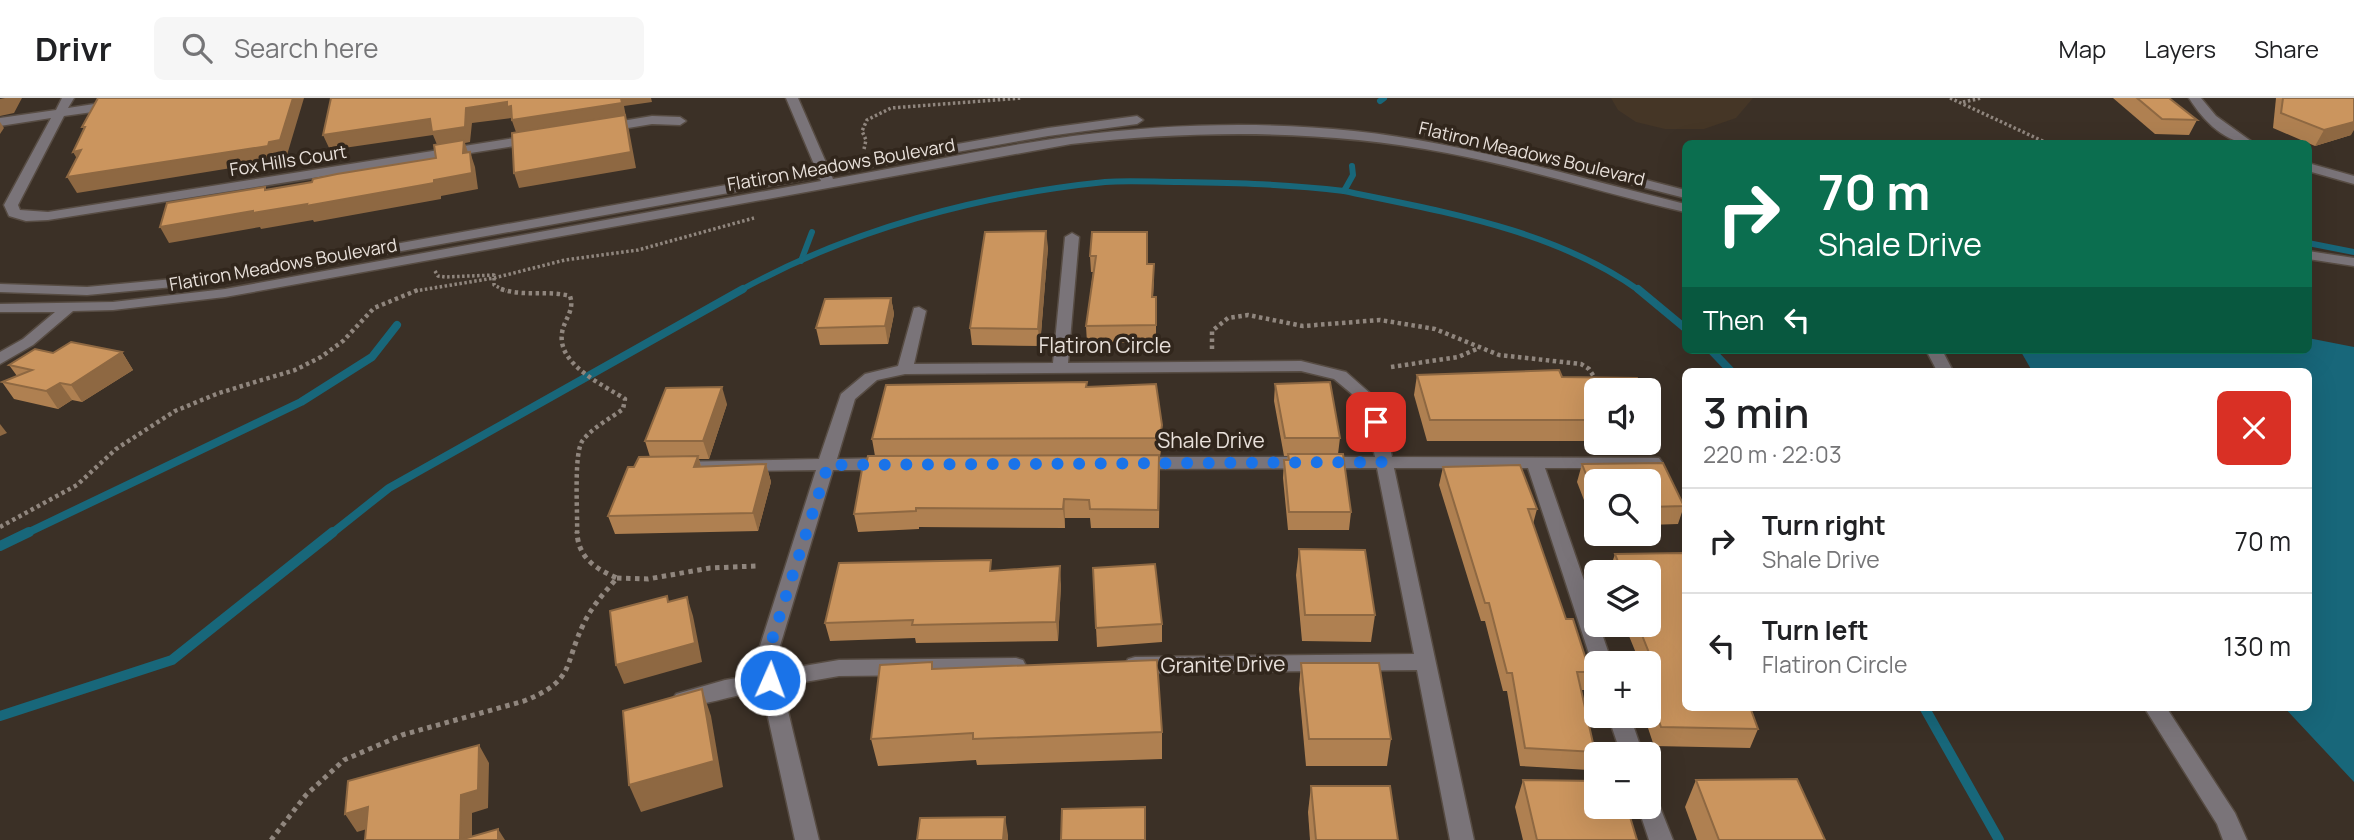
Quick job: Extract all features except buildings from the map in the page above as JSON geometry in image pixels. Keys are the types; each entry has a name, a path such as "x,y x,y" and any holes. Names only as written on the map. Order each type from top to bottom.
{"street":[{"path":"60,113 68,98"},
{"path":"792,98 826,178"},
{"path":"2195,98 2200,108 2219,125 2243,140"},
{"path":"0,121 126,104"},
{"name":"Fox Hills Court","path":"60,113 11,205 14,213 26,217 48,216 542,137"},
{"name":"Flatiron Meadows Boulevard","path":"0,308 113,306 225,293 1086,126 1192,117 1258,117 1360,123 1452,137 1682,193"},
{"path":"584,131 652,120 680,121"},
{"name":"Flatiron Meadows Boulevard","path":"0,288 87,291 227,278 826,178 1071,140 1177,130 1265,128 1342,133 1447,149 1682,207"},
{"path":"2312,168 2354,180"},
{"path":"1059,368 1072,237"},
{"path":"2312,256 2354,262"},
{"path":"0,359 27,342 87,291"},
{"path":"905,369 919,310"},
{"name":"Flatiron Circle","path":"807,840 770,680 770,646 847,397 871,377 905,369 1301,366 1340,375 1372,402 1462,840"},
{"name":"Shale Drive","path":"1123,463 1653,462"},
{"path":"1535,463 1598,651"},
{"path":"668,466 903,464"},
{"name":"Granite Drive","path":"1118,665 1425,662"},
{"path":"664,705 725,688 839,668 1035,666"},
{"path":"2158,711 2227,820 2235,840"},
{"path":"1653,819 1661,840"}],"path":[{"path":"862,152 866,139 863,126 880,110 911,103 966,104 1022,98"},
{"path":"1950,98 2040,140"},
{"path":"1960,103 1982,98"},
{"path":"0,527 41,508 77,485 116,449 175,411 219,393 295,370 321,357 343,341 374,308 399,296 421,289 494,278 553,263 638,250 761,216"},
{"path":"435,270 438,276 445,277 485,273 494,275 494,285 513,294 547,291 570,296 574,303 561,339 563,353 580,369 625,399 623,409 582,440 576,461 579,499 577,537 585,559 599,570 617,578 640,581 718,566 756,566"},
{"path":"1212,349 1212,331 1228,318 1248,316 1303,326 1380,320 1435,329 1479,348 1520,359 1580,364 1589,369 1596,378"},
{"path":"1391,367 1417,361 1465,357 1479,348"},
{"path":"271,840 306,795 344,760 402,735 544,694 560,682 570,667 584,623 617,578"}],"shaded area":[{"path":"1611,98 1753,98 1736,118 1704,129 1665,129 1636,122 1618,110"}],"water":[{"path":"2312,339 2354,347 2354,782 2288,711 2312,711 2312,368 2030,368 2022,354 2312,354"}],"waterway":[{"path":"1380,101 1384,98"},
{"path":"1344,191 1353,175 1352,166"},
{"path":"801,261 917,218 963,206 1058,188 1123,181 1262,184 1344,191"},
{"path":"1344,191 1460,216 1536,238 1607,270 1640,291"},
{"path":"801,261 812,232"},
{"path":"2312,244 2354,252"},
{"path":"739,291 801,261"},
{"path":"331,534 389,488 743,289"},
{"path":"1638,289 1682,326"},
{"path":"25,534 301,402 372,357 397,325"},
{"path":"1715,354 1728,368"},
{"path":"0,546 29,532"},
{"path":"0,716 172,660 333,532"},
{"path":"1926,711 1999,840"}],"route":[{"path":"770,680 770,646 828,465 1385,462 1376,422"}]}
